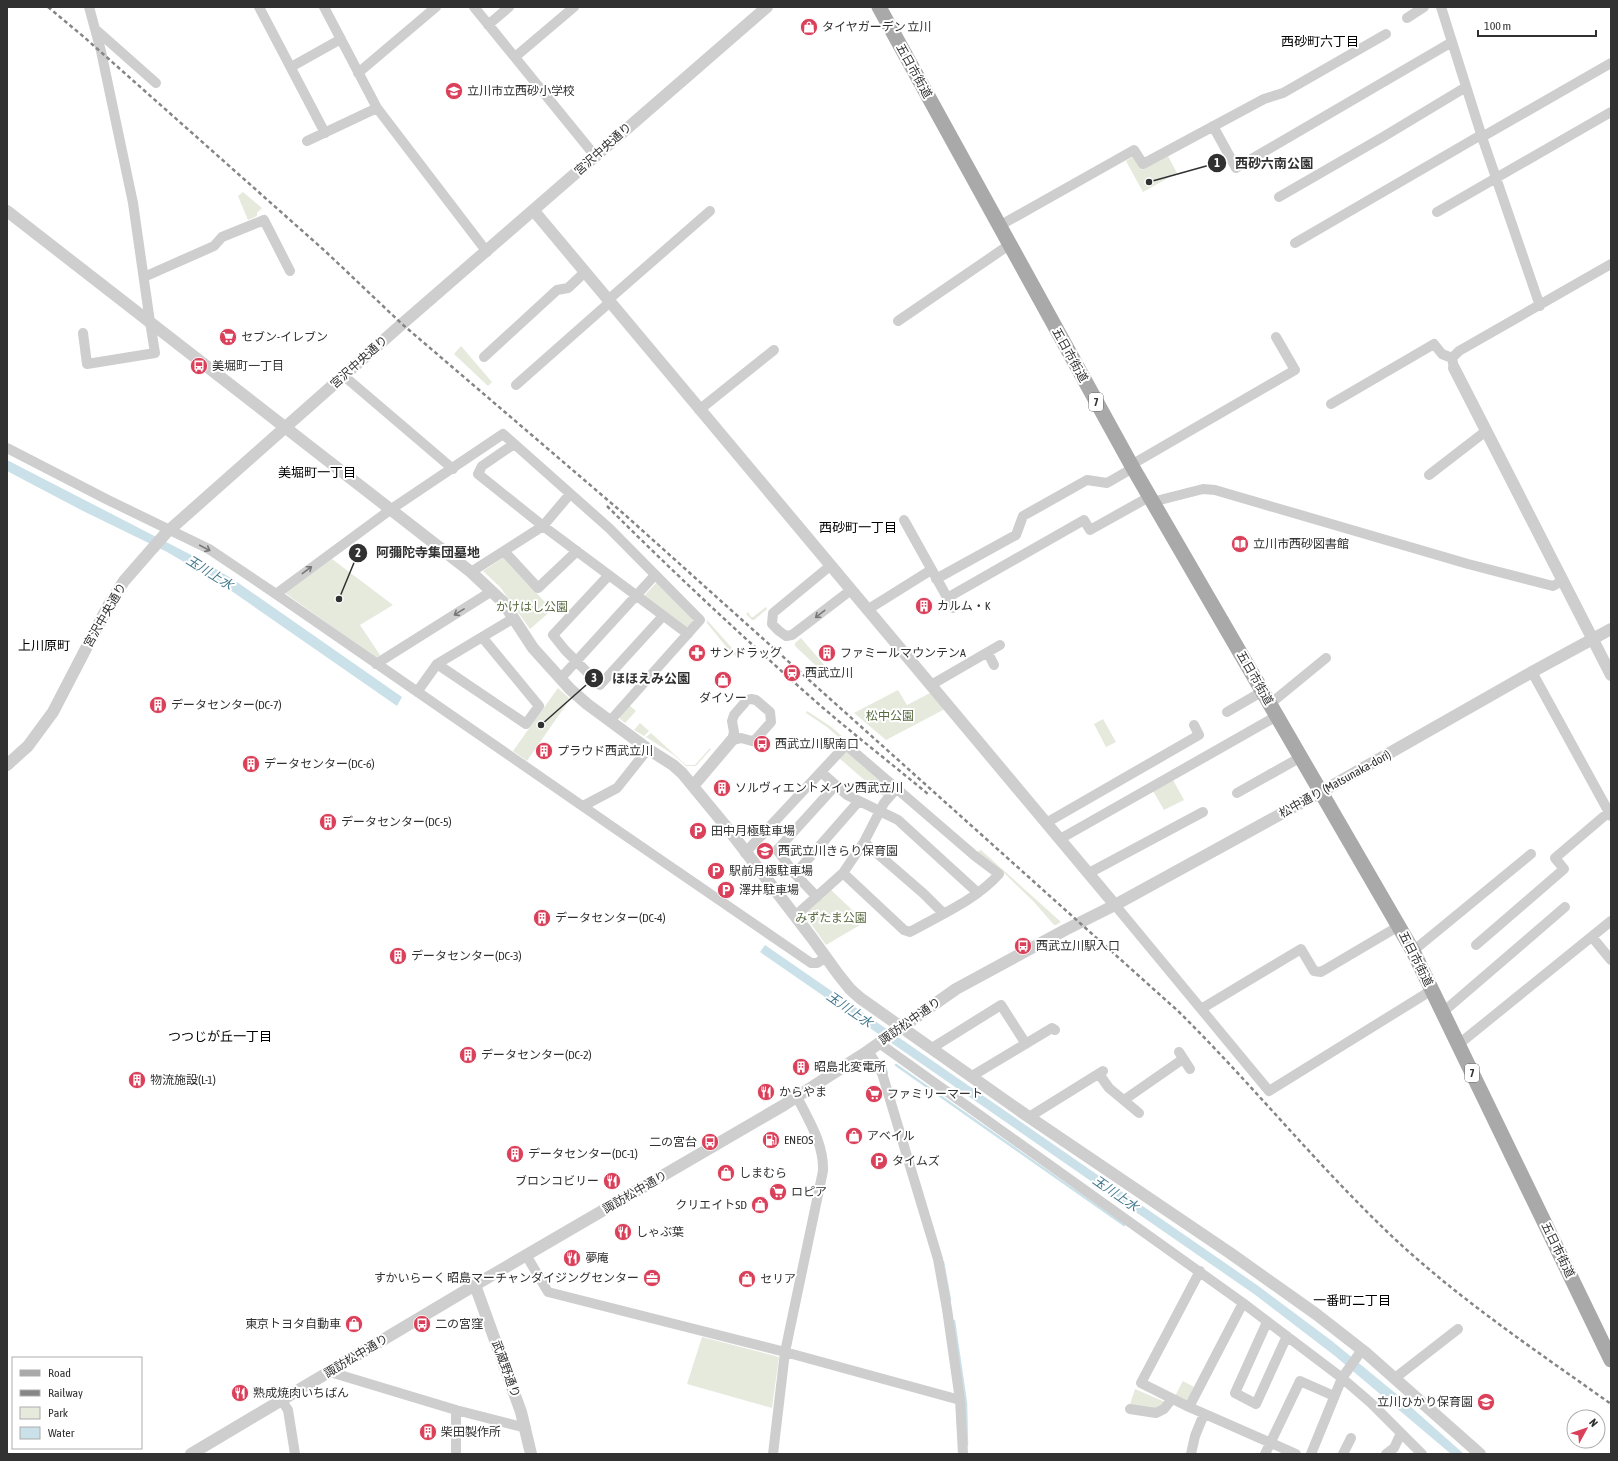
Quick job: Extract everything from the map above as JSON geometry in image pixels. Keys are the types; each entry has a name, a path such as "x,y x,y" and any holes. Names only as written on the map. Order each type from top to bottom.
{"main road":[{"name":"五日市街道","path":"878,7 1132,467 1413,951 1611,1360"}],"street":[{"path":"83,333 87,364 155,353 133,203 89,7"},
{"path":"259,7 326,133"},
{"path":"324,7 376,108 487,252"},
{"path":"358,73 436,7"},
{"path":"474,7 596,157"},
{"path":"488,25 509,7"},
{"path":"515,57 574,7"},
{"name":"宮沢中央通り","path":"7,765 28,746 53,712 108,606 124,581 148,552 167,533 344,376 767,7"},
{"path":"1407,18 1424,7"},
{"path":"1440,7 1481,136 1540,306"},
{"path":"95,29 156,82"},
{"path":"999,226 1134,150 1143,164 1264,99 1283,93 1386,34"},
{"path":"291,67 341,39"},
{"path":"1213,126 1236,168 1452,42"},
{"path":"1295,243 1611,63"},
{"path":"1279,197 1466,87"},
{"path":"307,141 376,108"},
{"path":"1437,212 1611,112"},
{"path":"7,211 286,427 471,572 492,591 514,618 533,648 560,679 586,704 672,765 693,786 729,830 850,989 898,1030 932,1048 1316,1314 1361,1353 1395,1378 1480,1454"},
{"path":"534,211 699,410 1089,873 1269,1091 1432,990"},
{"path":"518,379 609,301 710,211"},
{"path":"144,277 214,246 222,237 264,220 290,271"},
{"path":"898,321 1009,245"},
{"path":"1453,363 1459,351 1611,264"},
{"path":"484,357 557,290 568,288 585,272"},
{"path":"936,579 1016,535 1023,516 1087,480 1107,483 1295,370 1276,337"},
{"path":"1331,404 1434,344 1442,354 1453,363 1486,431 1611,675"},
{"path":"699,410 774,350"},
{"path":"344,376 452,469"},
{"path":"1429,475 1486,431"},
{"path":"276,594 390,510 503,434 609,528 700,620 610,721"},
{"path":"514,444 482,466 478,474 543,526 688,634"},
{"path":"7,448 108,500 167,533 209,549 811,963 817,963 825,958"},
{"path":"947,598 1084,520 1090,530 1151,500 1203,489 1215,490 1474,566 1553,586 1562,581"},
{"path":"471,572 543,526 570,494"},
{"path":"904,520 953,608"},
{"path":"504,551 538,588 577,551"},
{"path":"830,566 773,613 772,624 786,636 792,635 851,590"},
{"path":"867,610 931,570"},
{"path":"609,575 553,635 576,662 600,685 663,616"},
{"path":"560,679 655,575"},
{"path":"376,664 492,591"},
{"path":"417,692 437,664 514,618"},
{"name":"松中通り (Matsunaka-dori)","path":"1076,925 1321,792 1592,638 1611,629"},
{"path":"437,664 526,724 540,706 482,637"},
{"path":"931,685 1000,646"},
{"path":"988,653 994,664"},
{"path":"1060,839 1274,710 1326,658"},
{"path":"1476,945 1564,869 1555,858 1610,814 1532,672"},
{"path":"1227,712 1263,691"},
{"path":"1046,823 1199,735 1194,725"},
{"path":"693,786 736,737"},
{"path":"745,853 846,745 975,856 999,874 989,885 978,893 910,932 907,932 843,873"},
{"path":"583,806 617,788 648,749"},
{"path":"1237,793 1301,757"},
{"path":"821,772 847,795 898,820 978,893"},
{"path":"817,897 795,874 777,850 836,785"},
{"path":"795,916 843,873 864,842 884,802 896,789"},
{"path":"795,874 859,801"},
{"path":"1089,873 1137,842 1197,814"},
{"path":"864,842 924,894 943,913"},
{"path":"1413,951 1531,854"},
{"path":"1443,1012 1565,907"},
{"path":"1459,1044 1611,921"},
{"name":"諏訪松中通り","path":"191,1454 475,1285 797,1097 868,1051 956,989 1076,925"},
{"path":"1201,1009 1301,949 1314,971 1321,972 1399,926"},
{"path":"1592,937 1611,960"},
{"path":"932,1048 1001,1005 1026,1044"},
{"path":"972,1076 1052,1028 1055,1030"},
{"path":"881,1041 1200,1271 1267,1322 1345,1375 1422,1454"},
{"path":"868,1051 882,1073 938,1259 960,1400 963,1454"},
{"path":"1124,1100 1181,1055 1190,1069"},
{"path":"1029,1116 1101,1073 1109,1088 1139,1113"},
{"path":"773,1454 785,1352 823,1171 820,1145 797,1097"},
{"path":"526,1255 548,1292 785,1352 960,1400"},
{"path":"1200,1271 1141,1383 1204,1414 1296,1454"},
{"name":"武蔵野通り","path":"475,1285 526,1428 531,1454"},
{"path":"1189,1407 1243,1303"},
{"path":"1267,1322 1235,1392 1256,1404 1287,1336"},
{"path":"1395,1378 1458,1328"},
{"path":"1311,1454 1334,1396 1345,1375 1361,1353"},
{"path":"330,1372 456,1410 526,1428"},
{"path":"1265,1454 1300,1381 1334,1396"},
{"path":"1130,1409 1156,1413 1164,1409 1172,1399"},
{"path":"282,1401 288,1410 295,1454"},
{"path":"456,1410 456,1454"},
{"path":"1191,1454 1195,1436 1204,1414"},
{"path":"1386,1454 1394,1448 1401,1433"},
{"path":"1343,1454 1350,1438"}],"green space":[{"path":"1134,156 1142,170 1168,156 1177,173 1143,192 1126,161"},
{"path":"243,192 262,208 257,213 257,216 248,220 238,196"},
{"path":"461,346 492,382 488,386 454,354"},
{"name":"かけはし公園","path":"504,557 552,610 530,629 500,587 483,571"},
{"path":"332,559 393,605 360,625 380,655 376,658 285,593"},
{"path":"657,582 694,619 687,627 644,596"},
{"path":"766,607 767,609 754,620 746,614 748,612 751,617 753,617"},
{"path":"707,620 740,657 738,658 728,649 707,623"},
{"path":"801,638 831,673 827,676 795,646 795,643"},
{"path":"558,688 570,699 527,761 513,751"},
{"name":"松中公園","path":"898,690 907,705 930,693 945,709 886,740 854,713"},
{"path":"629,705 636,711 625,723 620,719 620,715"},
{"path":"807,711 830,726 844,738 842,740 827,727 806,713"},
{"path":"1103,719 1116,742 1106,747 1094,724"},
{"path":"640,723 649,731 644,736 634,730"},
{"path":"651,733 686,765 695,765 710,748 711,749 696,766 686,766 674,755 646,737"},
{"path":"845,752 849,752 888,787 889,791 884,797 839,758"},
{"path":"1173,780 1184,800 1164,810 1153,791"},
{"path":"981,850 1061,922 1054,925 1034,902 1001,870 975,853"},
{"name":"みずたま公園","path":"830,889 865,922 826,945 803,913"},
{"path":"702,1337 779,1357 772,1408 687,1384"},
{"path":"1183,1381 1194,1387 1186,1403 1175,1396"},
{"path":"1135,1389 1165,1402 1157,1410 1130,1404"}],"water":[{"name":"玉川上水","path":"7,460 203,561 237,582 402,697 397,706 220,583 167,552 81,510 7,471"},
{"name":"玉川上水","path":"765,945 1257,1285 1332,1341 1394,1392 1464,1454 1451,1454 1335,1356 1254,1294 760,952"}],"waterway":[{"path":"883,1060 887,1073"},
{"path":"896,1065 1124,1225"},
{"path":"943,1262 950,1300"},
{"path":"954,1321 966,1403 967,1445"}],"railway":[{"path":"48,7 84,37 325,251 402,324 624,514 1178,1011 1206,1039 1341,1185 1397,1241 1474,1306 1611,1404"},
{"path":"607,506 686,583 794,683 928,794"}],"place":[{"name":"タイヤガーデン 立川","path":"809,27"},
{"name":"立川市立西砂小学校","path":"454,91"},
{"name":"西砂六南公園","path":"1149,182"},
{"name":"セブン-イレブン","path":"228,337"},
{"name":"美堀町一丁目","path":"199,366"},
{"name":"立川市西砂図書館","path":"1240,544"},
{"name":"阿彌陀寺集団墓地","path":"339,599"},
{"name":"カルム・K","path":"924,606"},
{"name":"サンドラッグ","path":"697,653"},
{"name":"ファミールマウンテンA","path":"827,653"},
{"name":"西武立川","path":"792,673"},
{"name":"ダイソー","path":"723,680"},
{"name":"データセンター(DC-7)","path":"158,705"},
{"name":"ほほえみ公園","path":"541,725"},
{"name":"西武立川駅南口","path":"762,744"},
{"name":"プラウド西武立川","path":"544,751"},
{"name":"データセンター(DC-6)","path":"251,764"},
{"name":"ソルヴィエントメイツ西武立川","path":"722,788"},
{"name":"データセンター(DC-5)","path":"328,822"},
{"name":"田中月極駐車場","path":"698,831"},
{"name":"西武立川きらり保育園","path":"765,851"},
{"name":"駅前月極駐車場","path":"716,871"},
{"name":"澤井駐車場","path":"726,890"},
{"name":"データセンター(DC-4)","path":"542,918"},
{"name":"西武立川駅入口","path":"1023,946"},
{"name":"データセンター(DC-3)","path":"398,956"},
{"name":"データセンター(DC-2)","path":"468,1055"},
{"name":"昭島北変電所","path":"801,1067"},
{"name":"物流施設(L-1)","path":"137,1080"},
{"name":"からやま","path":"766,1092"},
{"name":"ファミリーマート","path":"874,1094"},
{"name":"アベイル","path":"854,1136"},
{"name":"ENEOS","path":"771,1140"},
{"name":"二の宮台","path":"710,1142"},
{"name":"データセンター(DC-1)","path":"515,1154"},
{"name":"タイムズ","path":"879,1161"},
{"name":"しまむら","path":"726,1173"},
{"name":"ブロンコビリー","path":"612,1181"},
{"name":"ロピア","path":"778,1192"},
{"name":"クリエイトSD","path":"760,1205"},
{"name":"しゃぶ葉","path":"623,1232"},
{"name":"夢庵","path":"572,1258"},
{"name":"すかいらーく 昭島マーチャンダイジングセンター","path":"652,1278"},
{"name":"セリア","path":"747,1279"},
{"name":"東京トヨタ自動車","path":"354,1324"},
{"name":"二の宮窪","path":"422,1324"},
{"name":"熟成焼肉いちばん","path":"240,1393"},
{"name":"立川ひかり保育園","path":"1486,1402"},
{"name":"柴田製作所","path":"428,1432"}],"district":[{"name":"西砂町六丁目","path":"1320,41"},
{"name":"美堀町一丁目","path":"317,472"},
{"name":"西砂町一丁目","path":"858,527"},
{"name":"上川原町","path":"44,645"},
{"name":"つつじが丘一丁目","path":"220,1036"},
{"name":"一番町二丁目","path":"1352,1300"}]}
